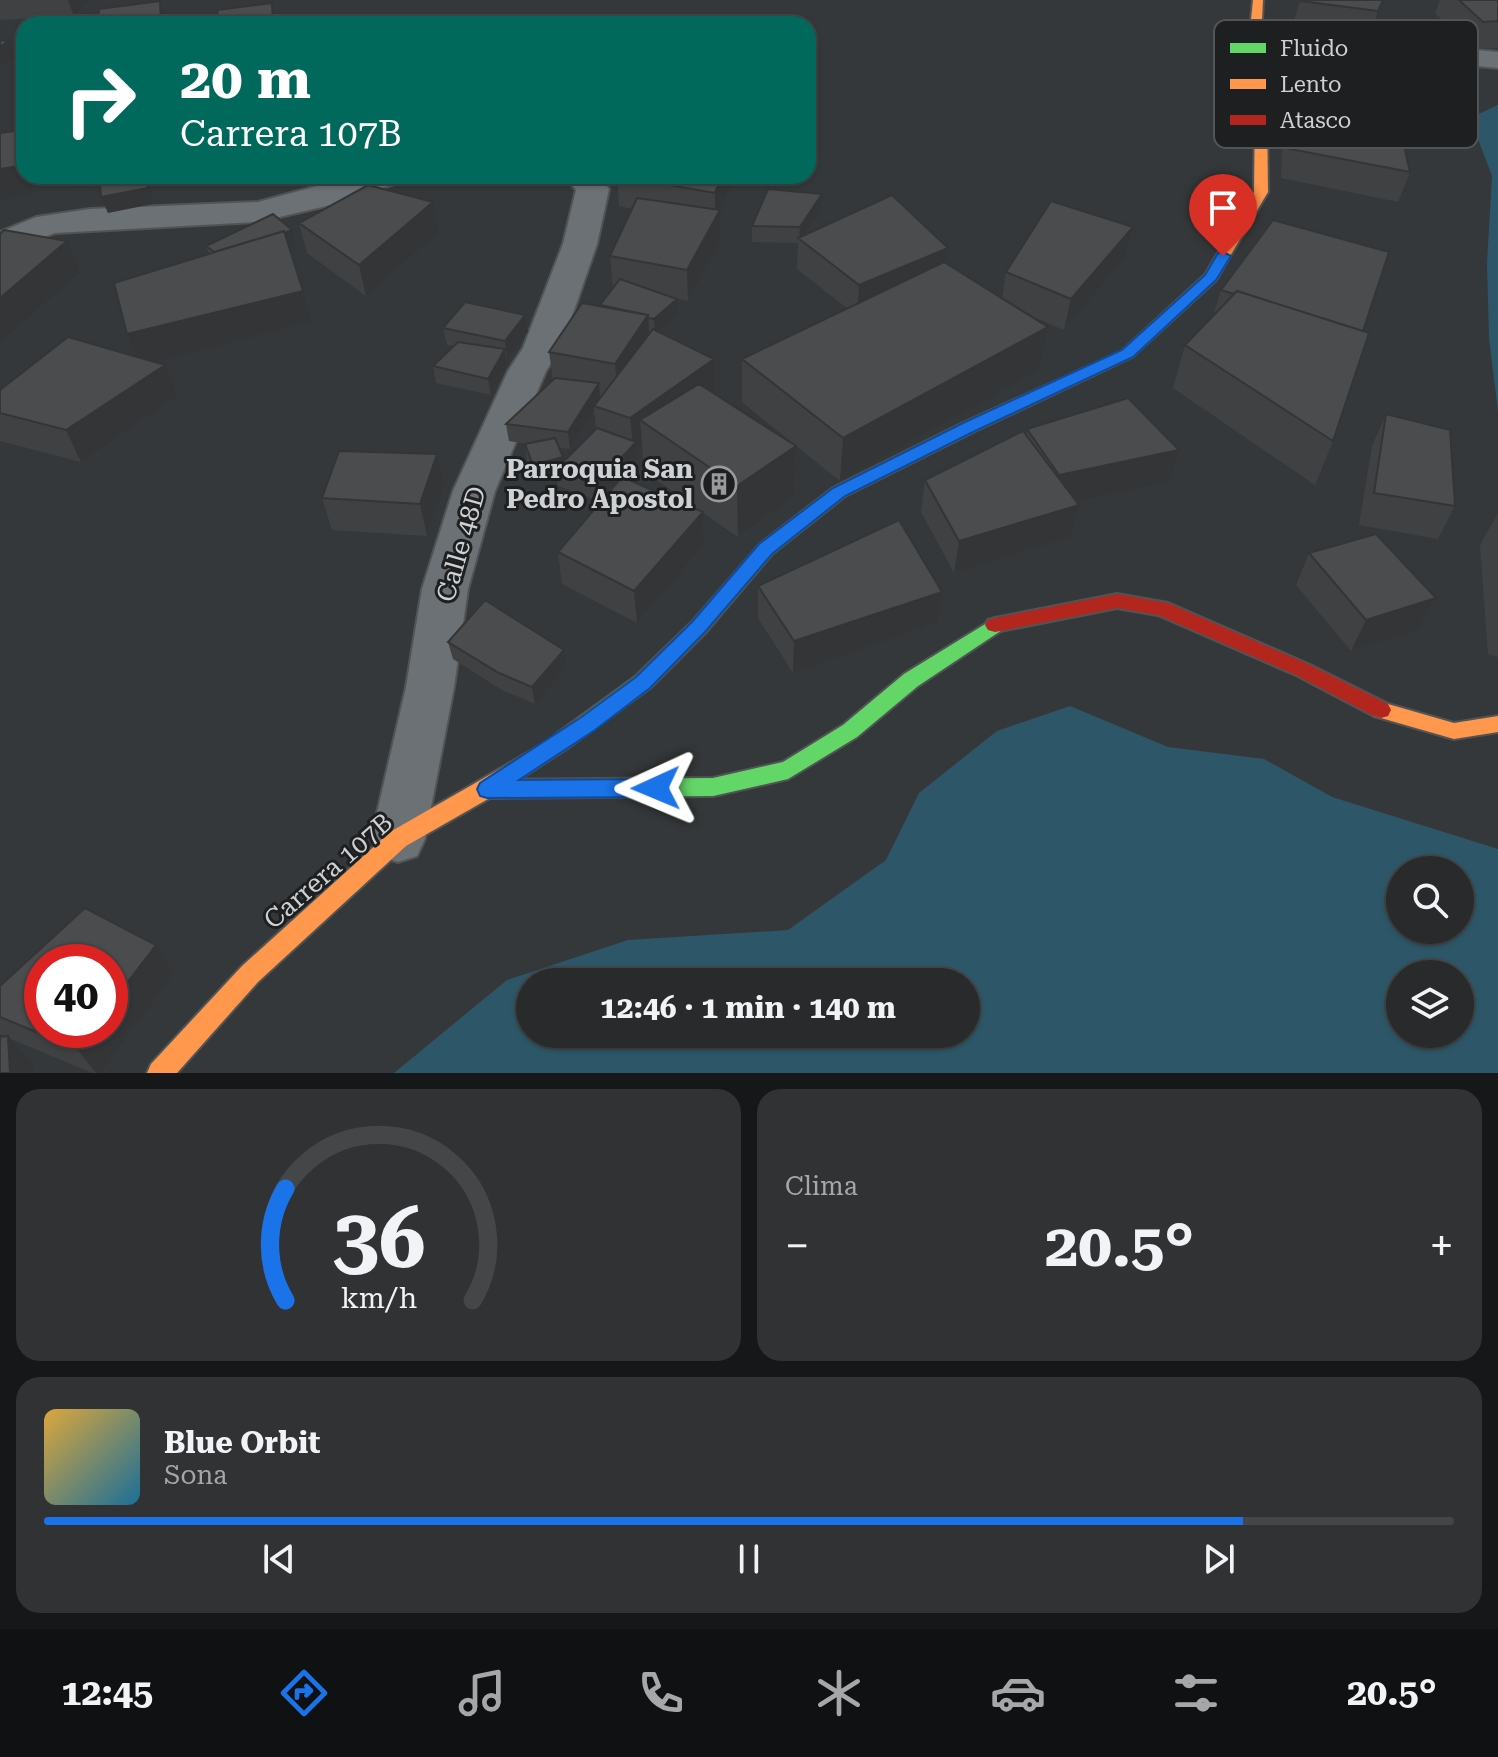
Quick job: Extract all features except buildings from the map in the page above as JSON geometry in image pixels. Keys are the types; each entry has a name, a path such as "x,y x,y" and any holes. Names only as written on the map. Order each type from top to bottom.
{"street":[{"name":"Carrera 107B","path":"1256,20 1258,0"},
{"path":"1478,58 1498,60"},
{"name":"Carrera 107B","path":"160,1073 250,974 398,839 487,789 588,724 643,682 699,627 766,549 839,492 969,427 1128,354 1211,277 1261,192 1261,148"},
{"path":"0,244 48,224 90,219 258,212 323,197 362,184"},
{"name":"Calle 48D","path":"398,839 430,687 445,589 474,491 527,371 542,348 580,244 593,189 588,184"},
{"path":"487,789 713,787 788,770 850,731 911,680 995,625 1117,601 1161,608 1303,670 1382,711 1454,731 1498,724"}],"shaded area":[{"path":"1498,105 1498,411 1489,338 1487,263 1492,176 1478,139 1478,114"},
{"path":"1070,706 1168,747 1264,759 1332,797 1498,849 1498,1073 394,1073 507,980 516,977 516,1048 980,1048 980,968 543,968 628,940 788,930 886,860 919,793 997,731"}],"traffic: fast":[{"path":"562,741 643,682 699,627 766,549 839,492 969,427 1127,354"},
{"path":"487,789 713,787 788,770 850,731 911,680 995,625"}],"traffic: slow":[{"path":"1256,20 1258,0"},
{"path":"1127,354 1211,277 1261,192 1261,148"},
{"path":"1381,710 1454,731 1498,724"},
{"path":"160,1073 250,974 398,839 487,789 562,741"}],"traffic: jam":[{"path":"995,625 1117,601 1161,608 1303,670 1381,710"}],"place":[{"name":"Parroquia San Pedro Apostol","path":"719,484"}],"route":[{"path":"656,788 487,789 588,724 643,682 699,627 766,549 839,492 969,427 1128,354 1211,277 1223,256"}]}
